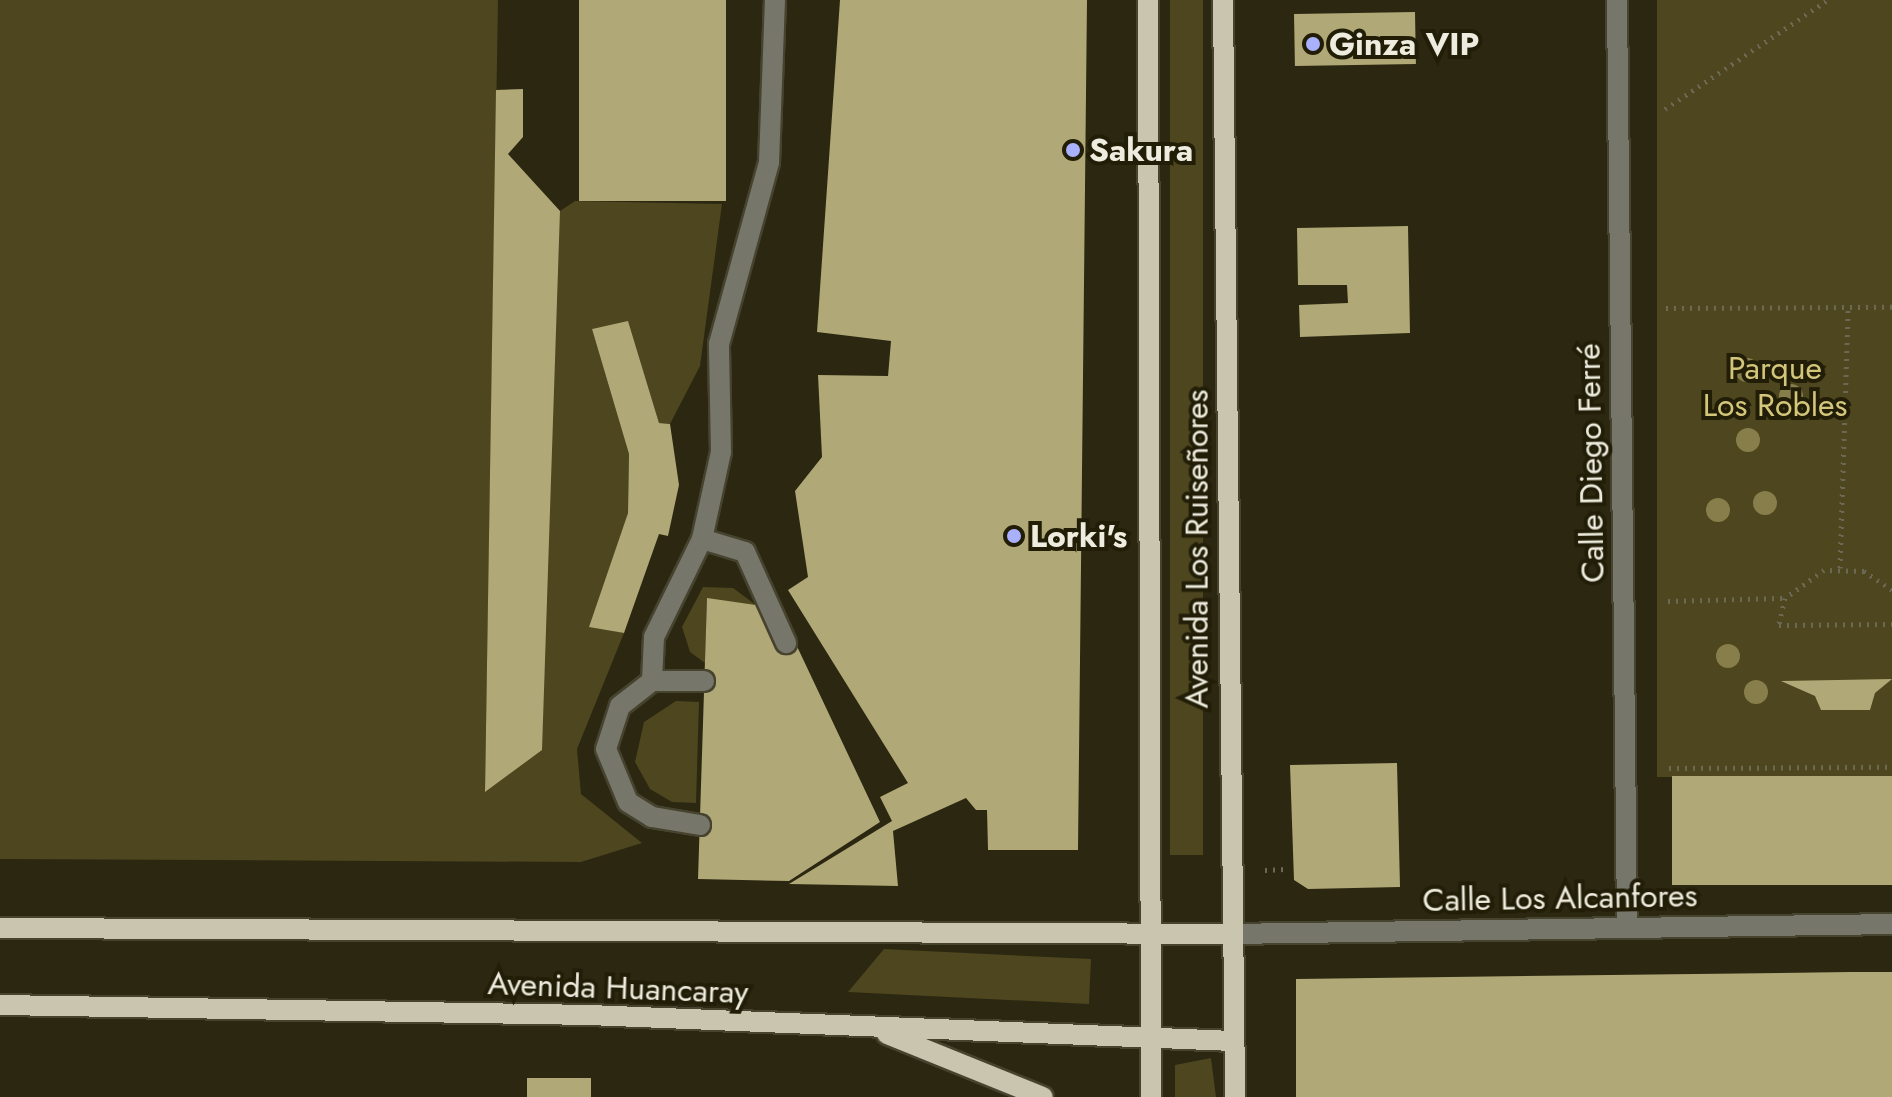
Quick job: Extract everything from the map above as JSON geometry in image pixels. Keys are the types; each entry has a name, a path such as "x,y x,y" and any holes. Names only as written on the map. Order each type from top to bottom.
{"main road":[{"name":"Avenida Los Ruiseñores","path":"1148,0 1145,937 1151,1097"},
{"name":"Avenida Los Ruiseñores","path":"1223,0 1229,934 1235,1097"},
{"name":"Avenida Huancaray","path":"0,928 1145,937 1229,934"},
{"name":"Avenida Huancaray","path":"0,1005 868,1027 1149,1041 1233,1041"},
{"path":"868,1027 1043,1097"}],"street":[{"path":"652,681 654,637 702,539 721,452 719,344 726,298 769,163 775,0"},
{"name":"Calle Diego Ferré","path":"1617,0 1627,926"},
{"path":"702,539 745,552 786,643"},
{"path":"700,825 652,817 613,780 606,749 610,724 627,698 652,681 704,681"},
{"name":"Calle Los Alcanfores","path":"1229,934 1892,924"}],"path":[{"path":"1665,109 1828,0"},
{"path":"1840,568 1848,307"},
{"path":"1666,308 1892,307"},
{"path":"1892,590 1864,571 1840,568 1811,575 1785,598 1779,625 1892,624"},
{"path":"1668,601 1785,598"},
{"path":"1669,768 1892,767"},
{"path":"1256,870 1285,869"}],"green space":[{"path":"0,0 498,0 485,791 560,211 575,201 722,204 700,366 670,424 659,423 628,322 592,329 629,454 628,513 590,626 624,633 577,749 581,794 642,843 581,862 0,859"},
{"path":"1170,0 1203,0 1203,855 1170,855"},
{"name":"Parque Los Robles","path":"1657,0 1892,0 1892,777 1657,777"},
{"path":"703,587 733,588 756,605 707,599 705,663 690,652 682,627"},
{"path":"676,701 699,702 696,803 672,802 650,789 635,762 644,722"},
{"path":"884,949 1091,959 1089,1004 848,992"},
{"path":"1211,1058 1216,1097 1175,1097 1175,1065"}],"building":[{"path":"579,0 726,0 726,201 579,201"},
{"path":"840,0 1087,0 1078,850 988,850 987,810 976,810 966,798 893,831 898,886 789,884 892,821 880,797 908,783 788,590 808,577 795,491 822,457 818,375 888,376 891,341 817,332"},
{"path":"1415,12 1416,64 1295,66 1294,14"},
{"path":"523,89 523,137 508,154 560,211 542,750 485,792 496,90"},
{"path":"1408,226 1410,333 1300,337 1299,305 1348,303 1347,285 1298,285 1297,228"},
{"path":"628,321 659,423 670,424 679,485 668,536 659,534 624,633 589,627 628,513 629,454 592,329"},
{"path":"707,598 756,605 776,647 794,640 880,822 789,881 698,879"},
{"path":"1892,679 1875,693 1870,710 1821,710 1815,696 1781,681"},
{"path":"1397,763 1400,887 1308,889 1294,880 1290,765"},
{"path":"1672,776 1892,776 1892,885 1672,885"},
{"path":"1892,972 1892,1097 1296,1097 1296,979"},
{"path":"527,1078 591,1078 591,1097 527,1097"}],"place":[{"name":"Ginza VIP","path":"1313,44"},
{"name":"Sakura","path":"1073,150"},
{"name":"Lorki's","path":"1014,536"}]}
